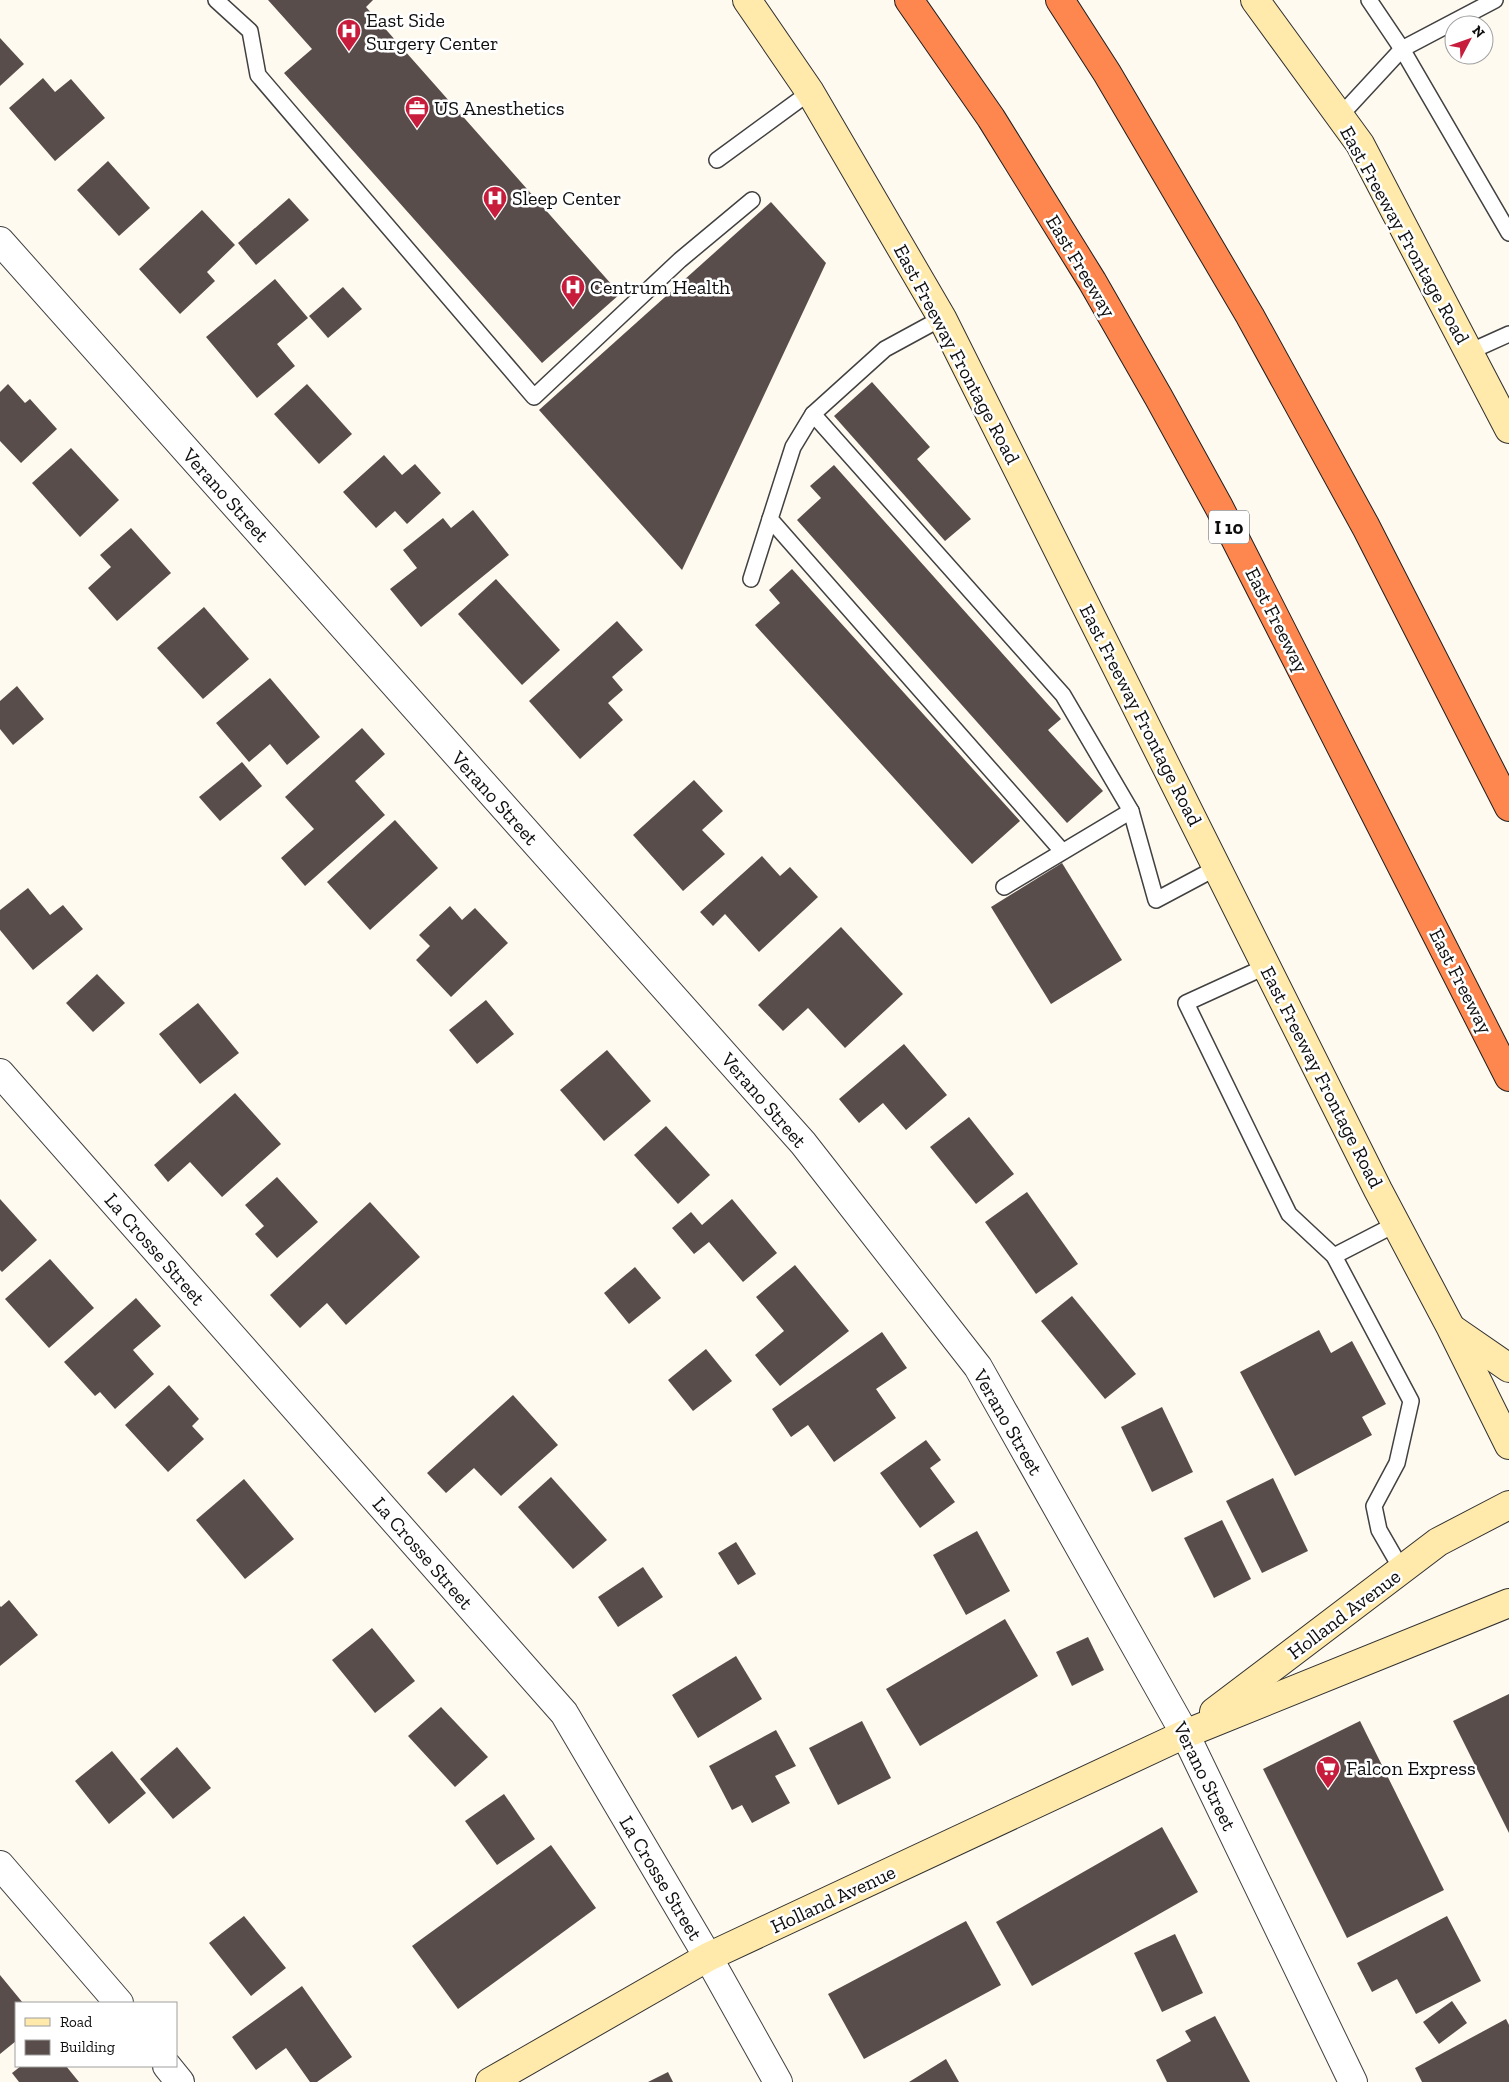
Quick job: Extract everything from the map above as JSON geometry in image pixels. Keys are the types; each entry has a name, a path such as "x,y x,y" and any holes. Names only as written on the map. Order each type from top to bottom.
{"highway":[{"name":"East Freeway","path":"909,0 991,118 1092,281 1159,398 1219,507 1509,1077"},
{"path":"1060,0 1107,74 1250,316 1366,527 1509,807"}],"main road":[{"name":"East Freeway Frontage Road","path":"747,0 810,92 942,318 1176,788 1218,867 1396,1224 1509,1444"},
{"name":"East Freeway Frontage Road","path":"1255,0 1360,144 1509,428"},
{"path":"1451,1328 1509,1368"},
{"name":"Holland Avenue","path":"1185,1734 1438,1542 1509,1505"},
{"name":"Holland Avenue","path":"490,2082 708,1957 1185,1734 1509,1603"}],"street":[{"name":"Verano Street","path":"0,241 803,1143 978,1367 1185,1734 1353,2082"},
{"name":"La Crosse Street","path":"0,1073 564,1713 708,1957 778,2082"},
{"path":"0,1865 118,2002"},
{"path":"168,2067 180,2082"}],"lane":[{"path":"216,0 250,31 258,76 534,397 680,260 752,200"},
{"path":"1369,0 1402,49 1509,233"},
{"path":"1340,116 1402,49 1495,0"},
{"path":"716,160 810,92"},
{"path":"751,579 793,447 813,414 885,349 942,318"},
{"path":"1469,352 1509,334"},
{"path":"813,414 1063,695 1131,811 1156,900 1218,867"},
{"path":"770,519 1062,851"},
{"path":"1004,887 1131,811"},
{"path":"1267,966 1186,1003 1289,1214 1334,1256 1411,1402 1397,1463 1374,1506 1379,1530 1402,1570"},
{"path":"1334,1256 1396,1224"}],"building":[{"path":"268,0 373,0 366,7 620,294 542,363 284,73 312,49"},
{"path":"0,38 24,64 0,86"},
{"path":"43,78 55,92 71,79 105,118 55,161 9,108"},
{"path":"108,161 150,208 119,236 77,190"},
{"path":"289,198 309,220 256,265 238,243"},
{"path":"771,202 826,263 682,570 539,410"},
{"path":"202,210 235,245 207,272 215,281 180,314 139,269"},
{"path":"275,279 308,318 277,344 295,366 257,398 206,337"},
{"path":"343,287 362,309 328,338 309,316"},
{"path":"872,382 930,447 917,459 971,519 945,541 834,416"},
{"path":"8,384 25,403 30,399 57,429 21,463 0,441 0,392"},
{"path":"307,384 352,434 319,464 274,414"},
{"path":"71,448 119,500 80,537 32,483"},
{"path":"384,455 402,475 415,464 441,493 407,524 395,511 376,528 343,492"},
{"path":"834,465 1061,719 1048,730 1103,791 1067,823 797,520 821,498 810,486"},
{"path":"473,510 509,555 421,627 390,589 417,568 403,550 443,518 451,528"},
{"path":"131,528 171,573 117,621 88,588 111,567 100,555"},
{"path":"792,569 1020,821 972,864 755,625 780,603 769,590"},
{"path":"496,579 560,650 522,685 458,614"},
{"path":"204,607 249,659 203,699 157,648"},
{"path":"617,621 643,650 612,677 623,690 608,703 623,720 580,759 529,701"},
{"path":"270,678 320,737 287,765 270,744 249,762 216,723"},
{"path":"17,686 44,719 13,745 0,729 0,701"},
{"path":"362,728 385,754 355,781 385,815 305,886 281,858 314,829 285,797"},
{"path":"242,762 262,786 220,821 199,797"},
{"path":"694,780 723,811 702,830 725,854 683,891 633,835"},
{"path":"395,820 438,868 370,930 327,882"},
{"path":"762,856 780,876 790,867 818,897 759,952 725,914 713,926 700,912"},
{"path":"1062,863 1122,960 1051,1004 991,907"},
{"path":"28,888 50,915 63,905 83,929 33,970 0,930 0,910"},
{"path":"450,906 462,920 475,908 508,943 451,997 416,960 430,946 419,935"},
{"path":"841,927 903,994 845,1048 808,1008 783,1031 758,1005"},
{"path":"97,974 125,1003 93,1032 66,1003"},
{"path":"486,1000 514,1034 477,1064 449,1030"},
{"path":"198,1003 239,1053 200,1084 159,1034"},
{"path":"904,1044 947,1095 906,1130 883,1103 859,1123 839,1099"},
{"path":"607,1050 651,1101 604,1141 560,1090"},
{"path":"235,1093 281,1144 222,1197 190,1162 168,1182 154,1165"},
{"path":"969,1117 1014,1174 976,1204 930,1147"},
{"path":"666,1126 710,1175 678,1204 634,1155"},
{"path":"277,1177 318,1222 277,1258 255,1234 264,1226 245,1205"},
{"path":"1027,1192 1078,1264 1036,1294 985,1222"},
{"path":"0,1199 37,1240 2,1272 0,1270"},
{"path":"732,1199 777,1253 743,1282 709,1242 694,1254 672,1228 691,1212 702,1225"},
{"path":"370,1202 420,1257 346,1325 327,1303 300,1328 270,1295"},
{"path":"50,1259 94,1308 49,1348 5,1299"},
{"path":"795,1265 849,1331 780,1386 755,1355 784,1331 756,1297"},
{"path":"635,1267 661,1298 629,1324 604,1293"},
{"path":"1072,1296 1136,1374 1105,1399 1041,1321"},
{"path":"136,1298 161,1326 133,1350 154,1374 115,1409 100,1392 95,1396 64,1362"},
{"path":"1319,1330 1331,1353 1352,1341 1386,1404 1362,1417 1372,1435 1295,1476 1240,1372"},
{"path":"882,1332 907,1368 876,1389 896,1418 834,1462 808,1425 791,1437 772,1409"},
{"path":"706,1349 732,1381 693,1411 668,1380"},
{"path":"169,1385 199,1419 192,1426 204,1439 168,1472 125,1425"},
{"path":"513,1395 558,1445 501,1496 474,1468 446,1493 427,1473"},
{"path":"1162,1407 1193,1472 1152,1492 1121,1427"},
{"path":"926,1440 941,1460 930,1468 955,1502 920,1528 880,1473"},
{"path":"551,1477 607,1540 573,1569 518,1507"},
{"path":"1273,1478 1308,1551 1262,1573 1226,1501"},
{"path":"244,1479 294,1539 245,1579 196,1520"},
{"path":"1222,1520 1251,1579 1214,1598 1184,1538"},
{"path":"977,1531 1010,1591 966,1615 933,1555"},
{"path":"736,1542 756,1574 738,1585 718,1553"},
{"path":"643,1567 663,1597 618,1627 598,1597"},
{"path":"9,1600 38,1635 0,1666 0,1606"},
{"path":"1005,1619 1038,1676 920,1746 886,1689"},
{"path":"372,1628 415,1681 375,1713 332,1660"},
{"path":"1088,1637 1104,1670 1072,1686 1056,1652"},
{"path":"736,1656 762,1699 698,1738 672,1695"},
{"path":"1509,1694 1509,1833 1453,1721"},
{"path":"441,1707 488,1757 455,1787 408,1736"},
{"path":"862,1721 891,1778 838,1805 809,1748"},
{"path":"1360,1721 1444,1890 1347,1938 1263,1769"},
{"path":"776,1730 796,1766 775,1776 790,1803 752,1823 742,1805 732,1810 709,1766"},
{"path":"177,1747 211,1788 173,1819 140,1779"},
{"path":"112,1751 146,1793 109,1824 75,1781"},
{"path":"504,1794 535,1839 497,1865 465,1821"},
{"path":"1162,1827 1198,1892 1032,1986 996,1922"},
{"path":"551,1845 596,1908 458,2009 412,1946"},
{"path":"244,1916 286,1968 251,1996 209,1943"},
{"path":"1447,1916 1481,1981 1416,2014 1397,1979 1372,1992 1357,1963"},
{"path":"966,1921 1001,1985 864,2059 828,1994"},
{"path":"1175,1934 1203,1993 1162,2012 1134,1953"},
{"path":"0,1975 22,2002 15,2002 15,2042 0,2054"},
{"path":"302,1986 352,2057 317,2082 310,2082 286,2048 256,2070 232,2037"},
{"path":"1452,2001 1467,2023 1439,2044 1423,2022"},
{"path":"1215,2016 1250,2082 1167,2082 1156,2060 1191,2041 1185,2031"},
{"path":"1506,2019 1509,2025 1509,2082 1422,2082 1415,2068"},
{"path":"946,2059 959,2082 909,2082"},
{"path":"20,2067 67,2067 79,2082 19,2082 12,2073"},
{"path":"668,2072 673,2082 648,2082"}],"place":[{"name":"East Side Surgery Center","path":"349,52"},
{"name":"US Anesthetics","path":"417,129"},
{"name":"Sleep Center","path":"495,219"},
{"name":"Centrum Health","path":"573,308"},
{"name":"Falcon Express","path":"1328,1789"}]}
